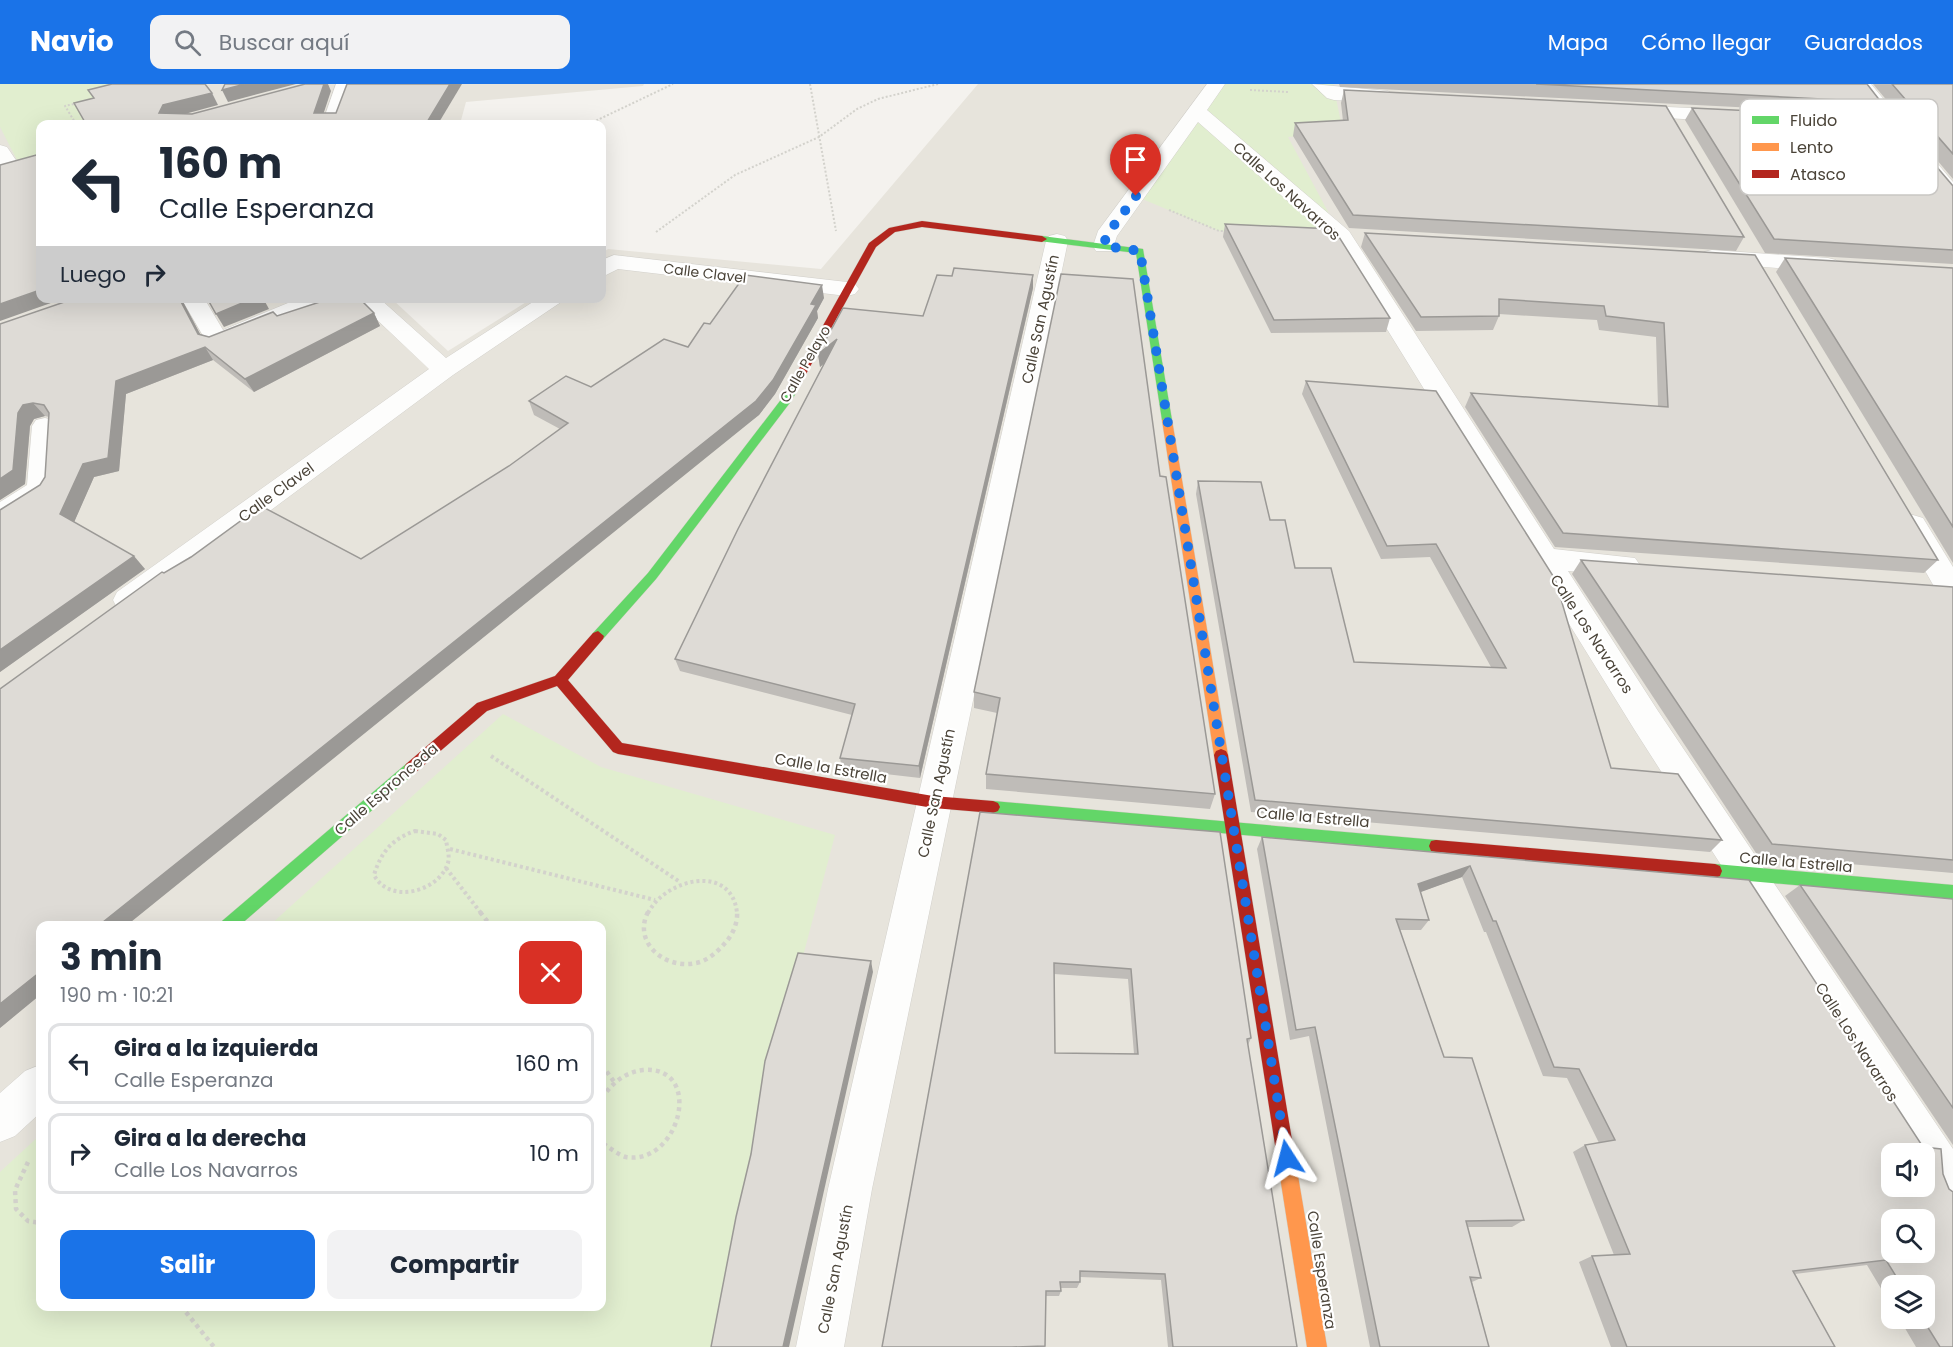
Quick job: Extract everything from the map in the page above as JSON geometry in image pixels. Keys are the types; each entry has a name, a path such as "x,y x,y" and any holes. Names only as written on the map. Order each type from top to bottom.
{"street":[{"path":"332,120 345,84"},
{"path":"1861,84 1874,99"},
{"path":"1104,246 1106,236 1215,86"},
{"path":"1328,89 1406,98"},
{"path":"1608,110 1673,123 1740,118"},
{"name":"Calle Los Navarros","path":"1197,111 1352,237 1544,559 1646,720 1953,1188"},
{"path":"0,151 14,169"},
{"path":"1938,176 1953,195"},
{"name":"Calle Pelayo","path":"560,680 652,576 788,398 872,245 892,230 922,224 1057,241"},
{"name":"Calle Esperanza","path":"1057,241 1140,251 1317,1347"},
{"name":"Calle San Agustín","path":"820,1347 853,1178 933,802 1057,241"},
{"path":"1695,256 1847,266"},
{"name":"Calle Clavel","path":"608,266 847,289"},
{"path":"195,303 218,340 309,303"},
{"path":"370,303 444,370"},
{"name":"Calle Clavel","path":"105,616 444,370 548,303"},
{"path":"0,515 41,489 45,426"},
{"path":"1903,509 1952,589"},
{"path":"1544,559 1648,567"},
{"path":"1916,587 1952,589"},
{"name":"Calle la Estrella","path":"560,680 618,748 933,802 1233,826 1747,875 1953,891"},
{"name":"Calle Espronceda","path":"233,921 482,706 560,680"},
{"path":"0,1121 36,1090"}],"path":[{"path":"597,120 673,84"},
{"path":"810,84 847,289"},
{"path":"608,266 735,175 819,137 857,109 878,99 938,84"},
{"path":"1215,86 1328,89"},
{"path":"74,120 65,106 87,100"},
{"path":"1136,196 1219,231 1230,231"},
{"path":"454,731 680,882"},
{"path":"422,831 438,834 447,840 450,849 446,868 428,886 403,894 383,888 375,872 376,862 383,852 403,835 422,831"},
{"path":"450,849 655,900"},
{"path":"446,868 487,921"},
{"path":"695,879 710,880 723,886 733,896 738,910 738,924 731,938 720,951 691,964 662,959 652,950 646,939 644,926 655,900 680,882 695,879"},
{"path":"606,1093 615,1083 634,1072 648,1070 661,1073 671,1079 682,1103 675,1131 651,1153 637,1158 622,1157 606,1146"},
{"path":"606,1071 615,1083"},
{"path":"31,1158 21,1173 14,1204 20,1215 30,1223 36,1224"},
{"path":"185,1311 214,1347"}],"shaded area":[{"path":"0,84 644,84 643,86 466,102 461,120 36,120 36,303 396,303 448,351 525,303 606,303 606,250 608,249 821,269 978,84 1953,84 1953,1347 0,1347"}],"green space":[{"path":"0,84 167,84 95,120 36,120 36,155 17,160 0,127"},
{"path":"1216,84 1333,84 1343,132 1288,137 1341,236 1219,231 1135,196"},
{"path":"503,714 601,767 835,835 793,994 719,1347 0,1347 0,1172 36,1139 36,1311 606,1311 606,921 274,921"}],"building":[{"path":"112,84 205,84 212,93 163,105 159,113 192,114 305,84 324,84 314,113 336,113 347,84 450,84 428,120 84,120 74,103 94,98 88,90"},
{"path":"225,84 245,84 222,90"},
{"path":"1536,84 1867,84 1879,99 1824,99"},
{"path":"1892,84 1953,84 1953,154 1938,137 1938,99 1905,99"},
{"path":"1344,90 1666,106 1744,237 1353,215 1295,123 1348,120"},
{"path":"1692,108 1740,110 1740,185"},
{"path":"36,155 36,291 0,304 0,165"},
{"path":"1938,168 1953,186 1953,250 1774,239 1746,195 1938,195"},
{"path":"1225,224 1334,229 1390,318 1274,320"},
{"path":"1365,233 1755,255 1938,560 1563,533 1471,393 1668,407 1664,323 1606,316 1604,306 1499,299 1499,316 1421,317"},
{"path":"1785,258 1953,268 1953,527"},
{"path":"954,268 1033,275 919,766 840,758 855,704 675,659 738,529 837,339 818,354 843,308 923,316 937,275 952,276"},
{"path":"1061,274 1133,279 1160,476 1166,477 1215,794 986,774 1000,698 974,692"},
{"path":"745,275 822,285 811,304 816,305 773,380 756,401 104,921 36,921 36,975 0,1004 0,689 162,572 164,573 191,557 261,506 361,559 509,466 568,423 529,401 566,376 591,387 664,339 688,347 704,323 710,324"},
{"path":"61,303 182,303 198,334 209,337 273,312 277,316 317,303 364,303 374,313 245,379 205,347 116,381 108,458 83,464 60,514 134,556 0,650 0,510 40,485 45,477 49,413 44,405 33,403 23,405 18,413 13,470 0,479 0,324"},
{"path":"210,303 242,303 216,314"},
{"path":"1306,381 1436,391 1555,579 1611,768 1678,774 1722,840 1255,800 1198,481 1261,482 1270,520 1285,520 1295,568 1331,568 1354,662 1506,668 1436,544 1387,546"},
{"path":"1581,560 1953,587 1953,860 1772,844"},
{"path":"980,812 1220,832 1251,1038 1247,1039 1297,1347 1173,1347 1165,1274 1080,1271 1080,1282 1060,1282 1061,1291 1046,1291 1045,1346 882,1347","holes":["1054,963 1131,969 1138,1054 1055,1053"]},
{"path":"1262,837 1749,880 1920,1143 1881,1143 1881,1197 1935,1197 1935,1148 1941,1149 1943,1174 1949,1189 1953,1192 1953,1347 1940,1347 1929,1329 1935,1329 1935,1275 1895,1275 1888,1263 1935,1263 1935,1209 1881,1209 1881,1261 1793,1271 1835,1347 1627,1347 1592,1256 1630,1254 1585,1145 1615,1140 1579,1069 1554,1067 1496,921 1493,921 1470,866 1418,884 1429,920 1396,919 1444,1057 1472,1058 1524,1220 1466,1221 1481,1278 1470,1277 1489,1347 1380,1347 1315,1027 1296,1030"},
{"path":"1800,885 1953,899 1953,1108"},
{"path":"798,953 871,961 783,1347 711,1347 736,1217 751,1154 765,1061"}],"traffic: fast":[{"path":"1042,239 1140,251 1167,420"},
{"path":"598,636 652,576 788,398 796,383"},
{"path":"233,921 411,768"},
{"path":"993,807 1436,846"},
{"path":"1715,871 1953,892"}],"traffic: slow":[{"path":"1167,420 1221,755"},
{"path":"1287,1164 1317,1347"}],"traffic: jam":[{"path":"796,383 872,245 892,230 922,224 1042,239"},
{"path":"411,768 482,707 560,680 598,636"},
{"path":"560,680 618,748 933,802 993,807"},
{"path":"1221,755 1287,1164"},
{"path":"1436,846 1715,871"}],"route":[{"path":"1136,196 1106,236 1104,246 1140,251 1287,1158"}]}
